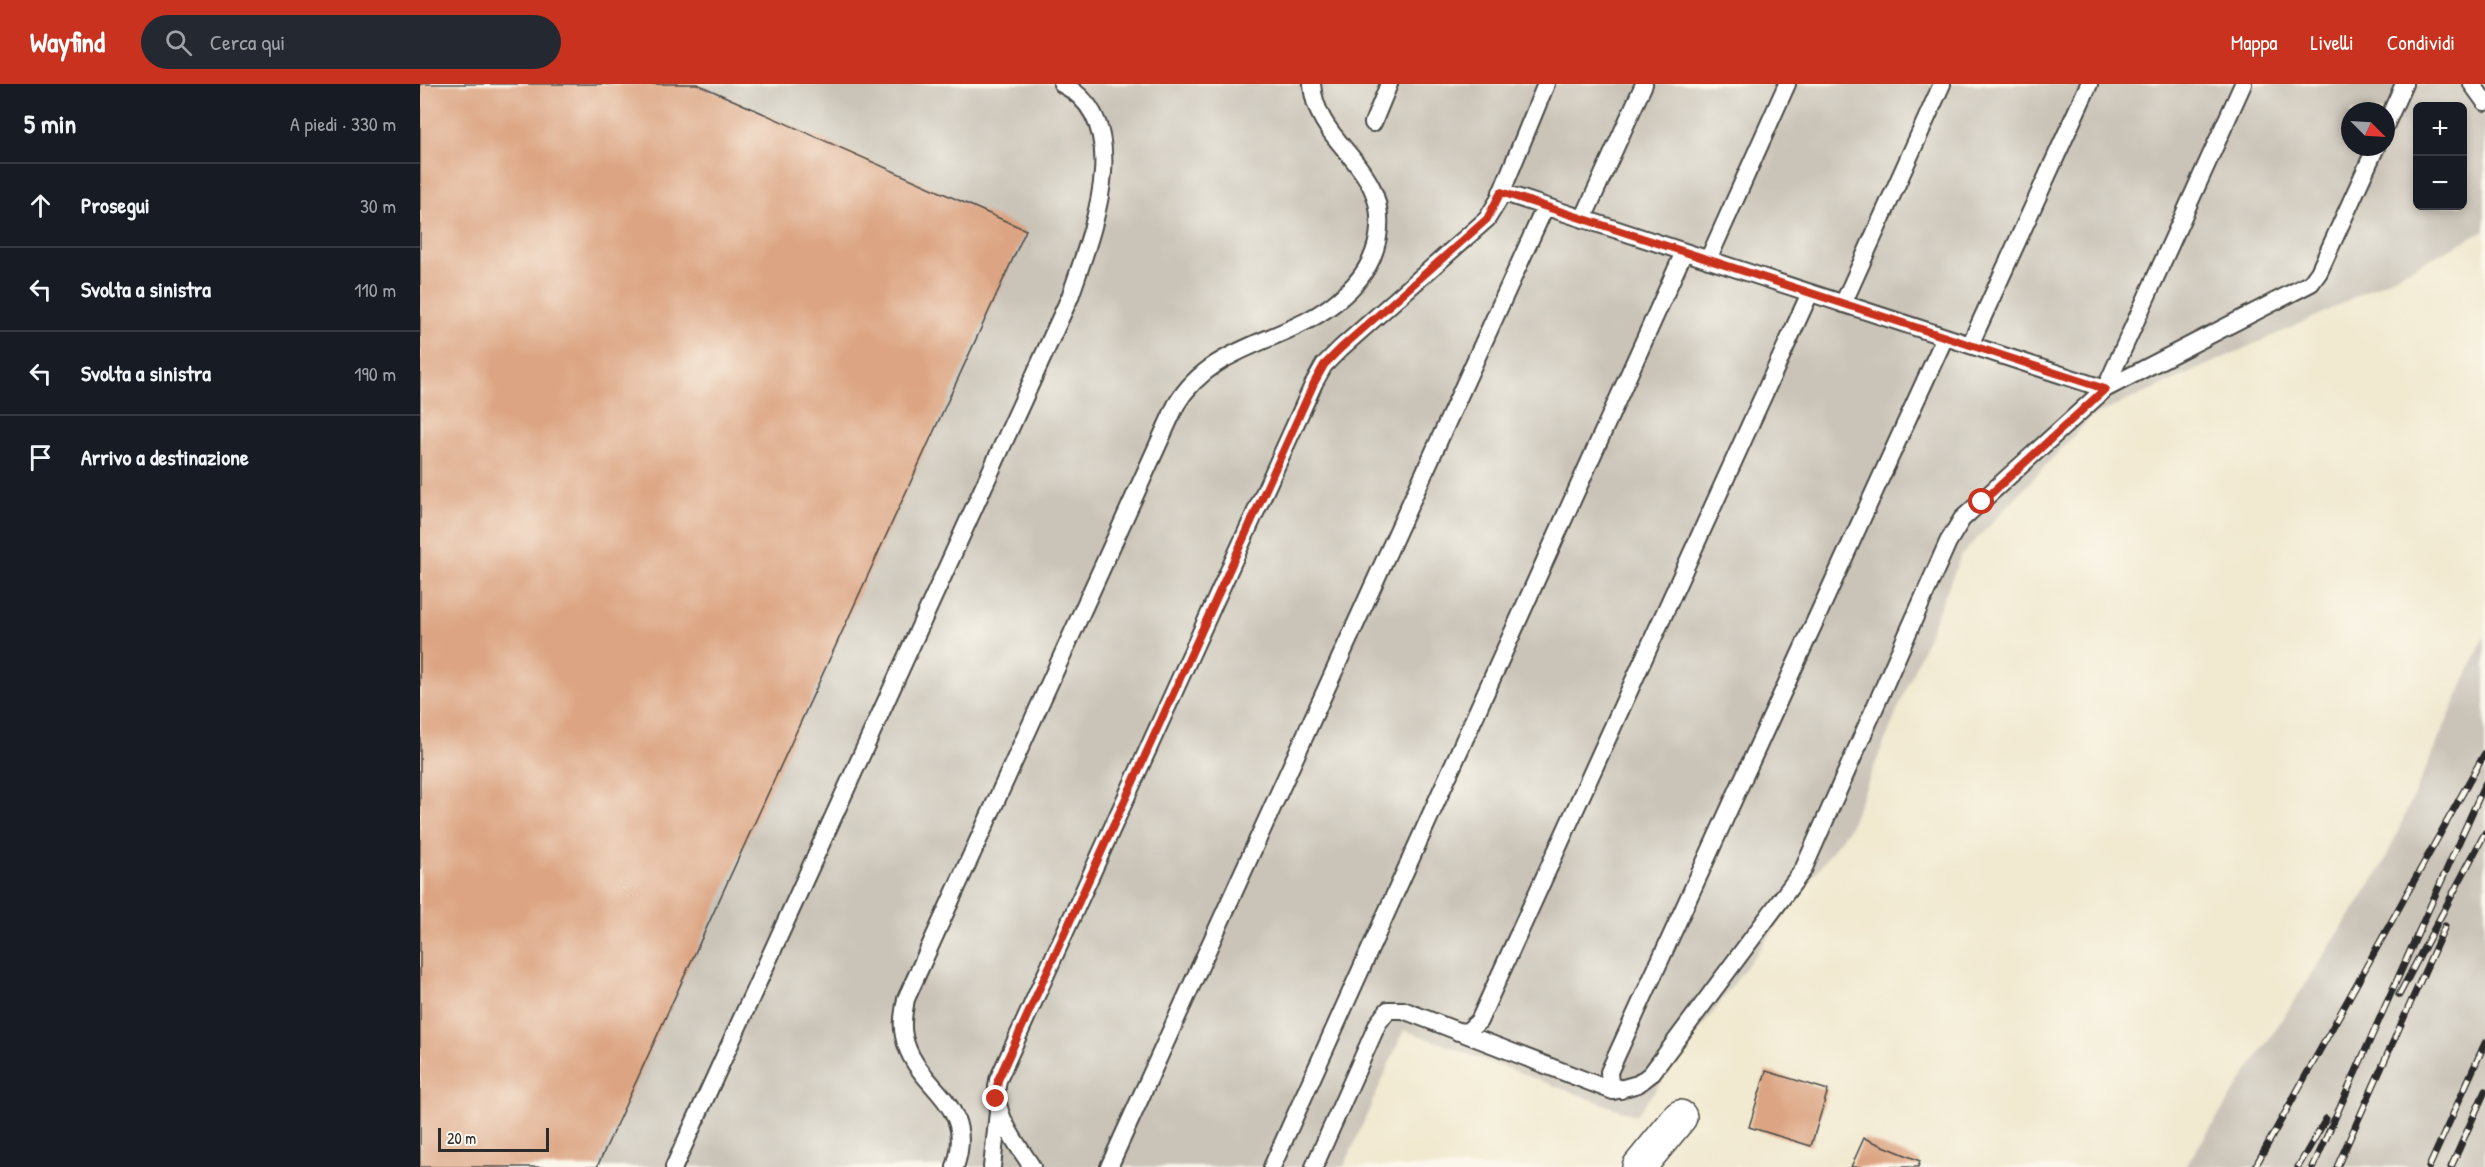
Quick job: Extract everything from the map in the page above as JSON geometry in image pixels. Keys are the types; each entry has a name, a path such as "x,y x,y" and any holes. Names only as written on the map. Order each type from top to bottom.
{"street":[{"path":"1640,1167 1680,1117"}],"lane":[{"path":"674,1167 1070,297 1094,222 1102,182 1104,156 1100,133 1089,108 1079,96 1062,84"},
{"path":"955,1167 960,1143 959,1126 946,1100 914,1060 907,1047 902,1017 906,999 1176,405 1186,387 1215,362 1313,320 1332,307 1360,279 1376,249 1379,230 1376,194 1369,179 1320,115 1314,103 1312,84"},
{"path":"1373,123 1389,84"},
{"path":"992,1167 998,1111 996,1099 998,1080 1314,383 1324,365 1341,348 1487,219 1501,192 1546,84"},
{"path":"1583,219 1644,84"},
{"path":"1708,260 1787,84"},
{"path":"1843,304 1942,84"},
{"path":"1971,345 2089,84"},
{"path":"2105,389 2243,84"},
{"path":"2395,104 2404,84"},
{"path":"2472,84 2485,102"},
{"path":"1314,1167 1383,1015 1388,1010 1403,1010 1613,1091 1638,1084 1651,1074 1803,870 1948,542 1962,519 2105,389 2311,284 2319,272 2372,156"},
{"path":"1501,192 2105,389"},
{"path":"1109,1167 1545,207"},
{"path":"1272,1167 1684,252"},
{"path":"1458,1032 1468,1031 1479,1021 1810,293"},
{"path":"1622,1090 1610,1084 1609,1072 1945,337"},
{"path":"998,1111 1032,1167"}],"shaded area":[{"path":"420,84 2485,84 2485,231 2317,316 2091,417 1961,556 1849,828 1636,1116 1404,1030 1344,1167 420,1167"},
{"path":"2485,635 2485,1167 2185,1167 2382,867"}],"building":[{"path":"420,84 697,84 1026,230 597,1167 420,1167"},
{"path":"1766,1071 1828,1090 1811,1146 1749,1127"},
{"path":"1864,1138 1920,1161 1918,1167 1851,1167"}],"railway":[{"path":"2255,1167 2485,753"},
{"path":"2313,1167 2485,784"},
{"path":"2399,995 2485,833"},
{"path":"2337,1167 2445,926"},
{"path":"2429,1167 2485,1043"},
{"path":"2451,1167 2485,1091"},
{"path":"2298,1167 2326,1119"}],"route":[{"path":"996,1099 998,1080 1324,365 1471,236 1487,219 1501,192 2105,389 1982,502"}]}
